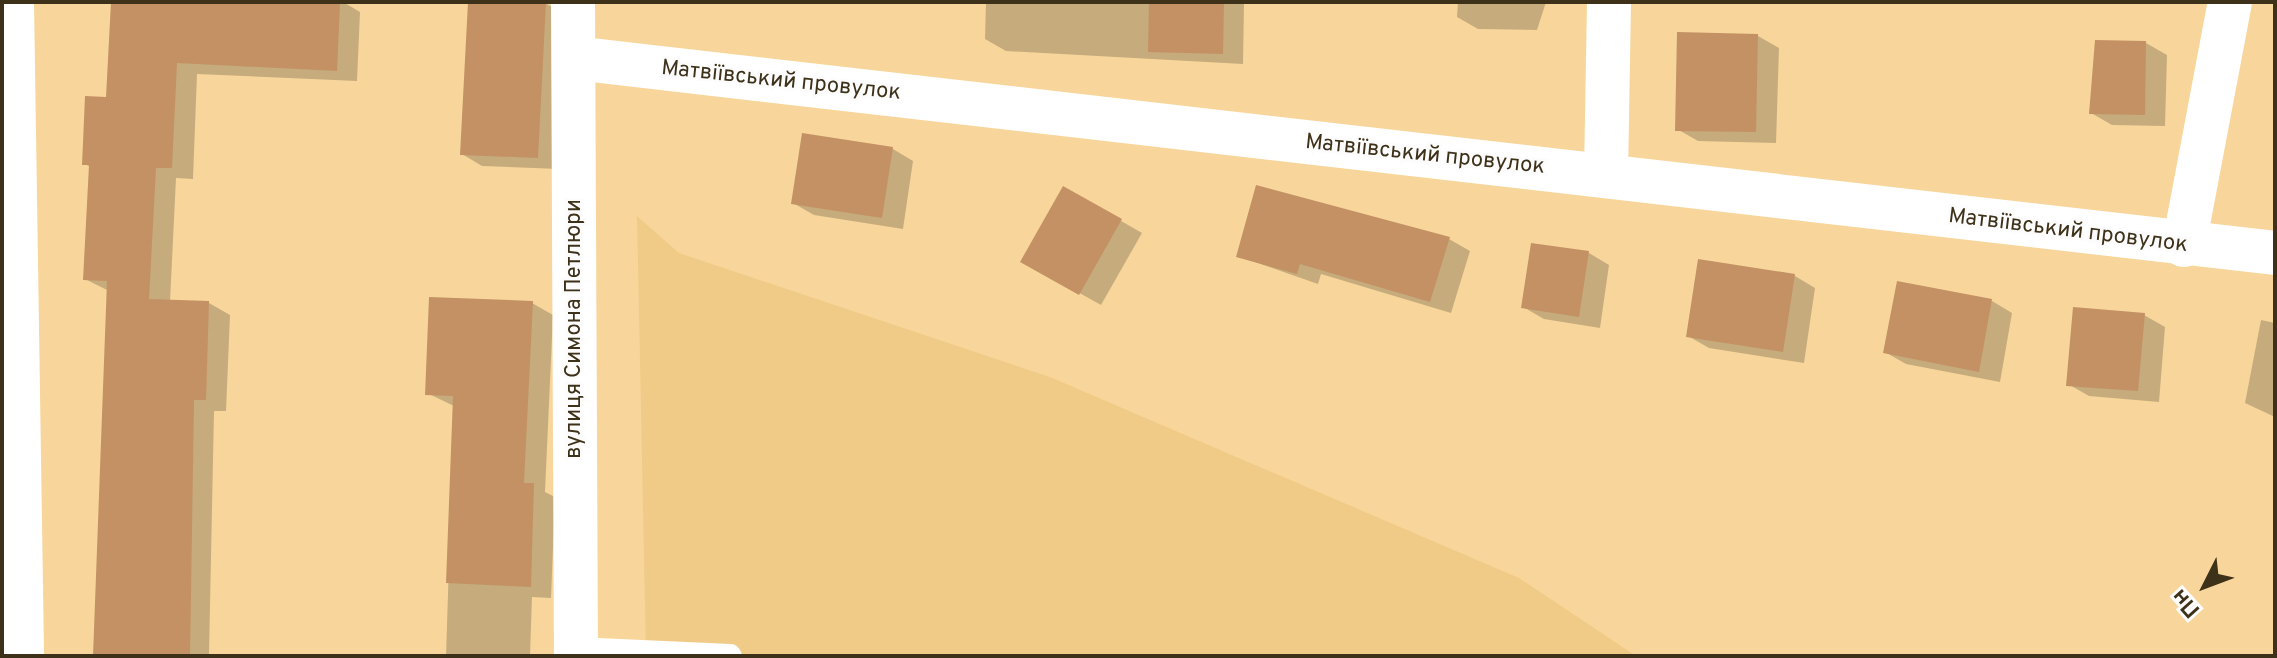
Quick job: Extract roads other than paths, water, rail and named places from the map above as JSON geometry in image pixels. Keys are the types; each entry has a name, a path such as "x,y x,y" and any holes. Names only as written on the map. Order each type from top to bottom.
{"street":[{"path":"12,2 22,656"},
{"name":"вулиця Симона Петлюри","path":"573,2 576,653"},
{"path":"1606,175 1609,2"},
{"path":"2184,245 2230,2"},
{"name":"Матвіївський провулок","path":"574,58 1606,175 2184,245 2275,253"}],"lane":[{"path":"576,653 730,656"}]}
